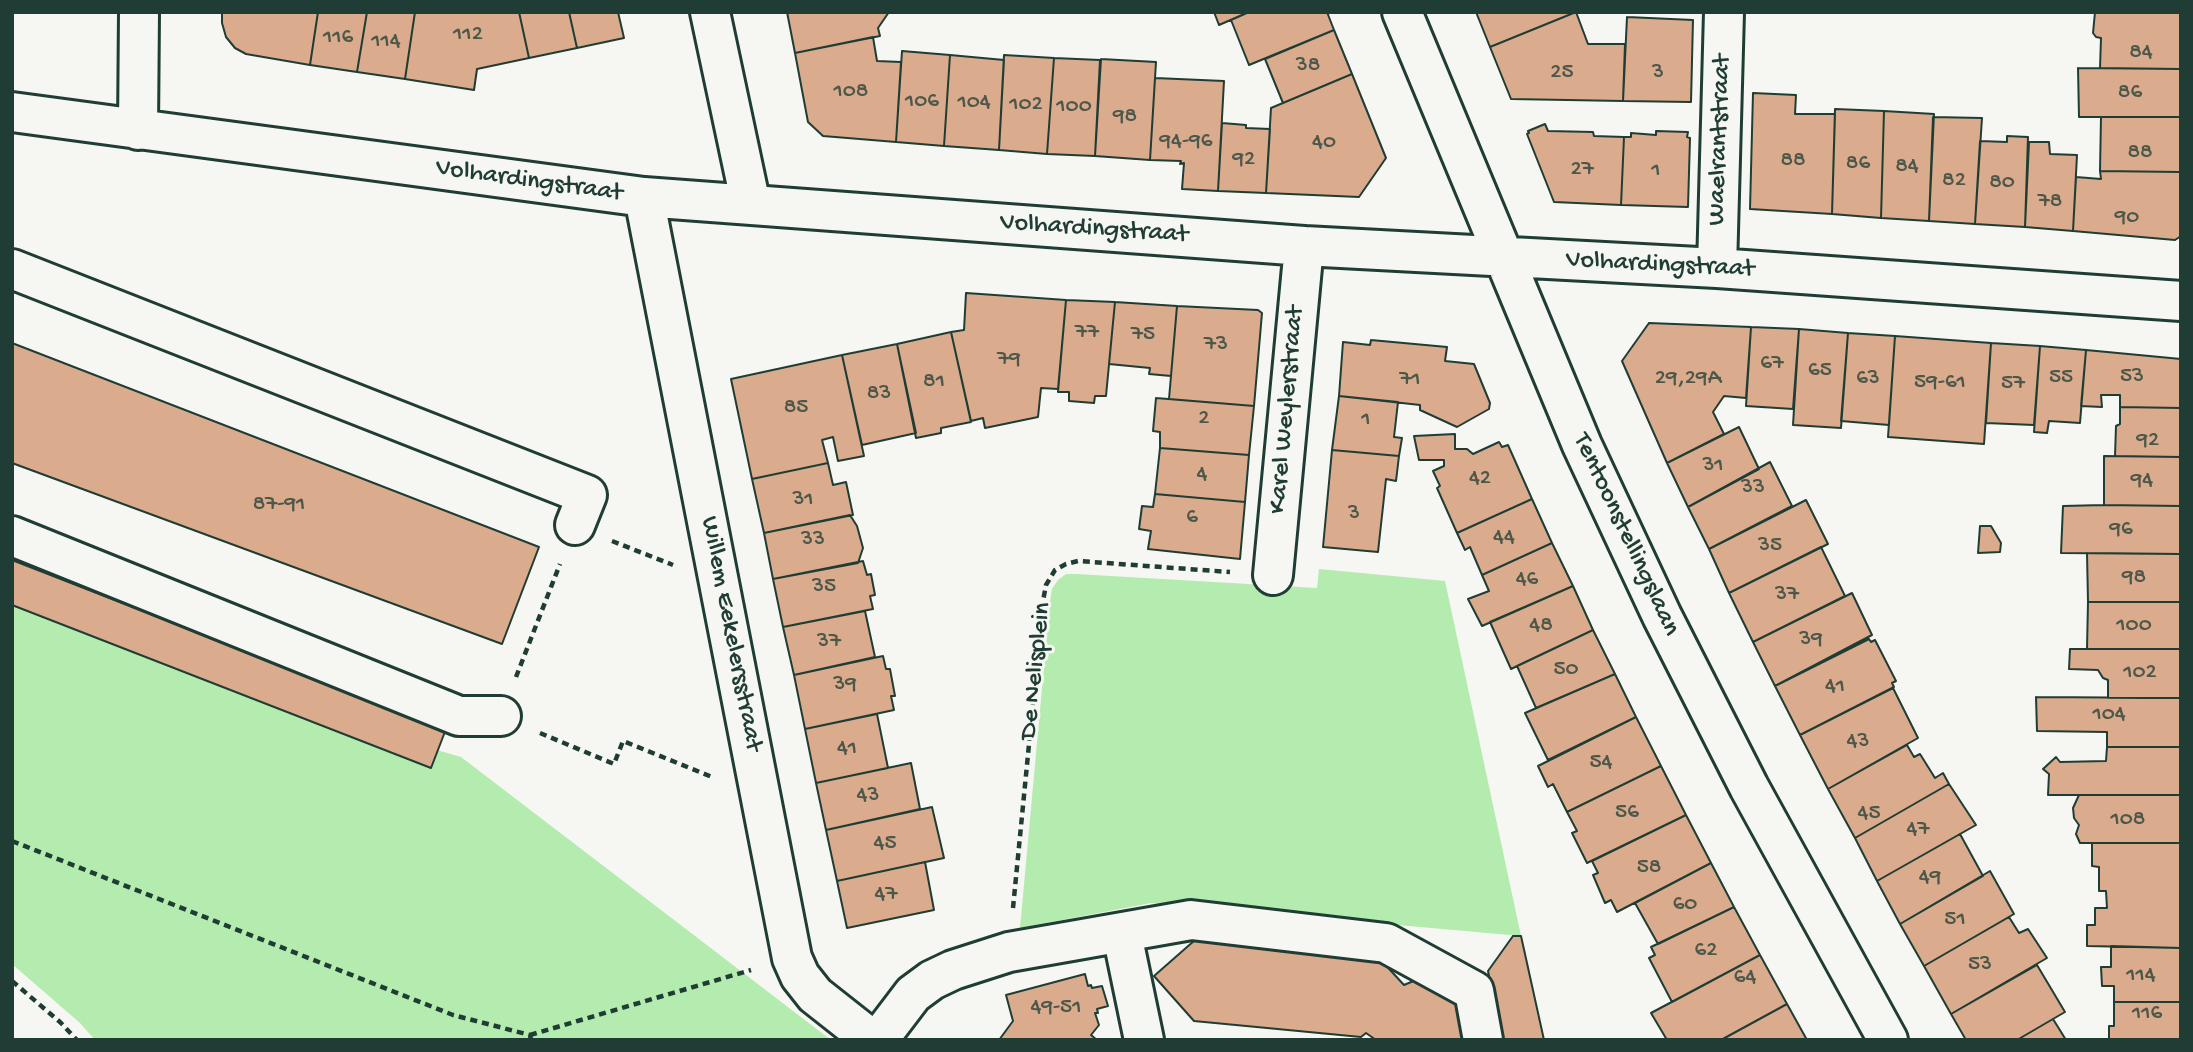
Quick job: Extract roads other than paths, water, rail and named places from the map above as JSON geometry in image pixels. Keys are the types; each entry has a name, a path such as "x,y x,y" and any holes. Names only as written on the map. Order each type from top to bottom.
{"street":[{"path":"138,130 139,12"},
{"path":"710,12 751,205"},
{"name":"Tentoonstellingslaan","path":"1402,12 1582,445 1662,616 1749,787 1888,1040"},
{"name":"Waelrantstraat","path":"1717,268 1724,12"},
{"name":"Volhardingstraat","path":"12,112 644,197 1304,246 1717,268 2181,300"},
{"name":"Willem Eekelersstraat","path":"644,197 792,958 800,975 815,995 872,1040"},
{"name":"Karel Weylerstraat","path":"1273,575 1304,246"},
{"path":"12,269 587,495 575,525"},
{"path":"12,536 459,716 501,716"},
{"path":"878,1040 913,994 932,980 953,970 1009,952 1191,920 1387,943 1474,991 1483,1040"},
{"path":"1122,934 1144,1040"}]}
